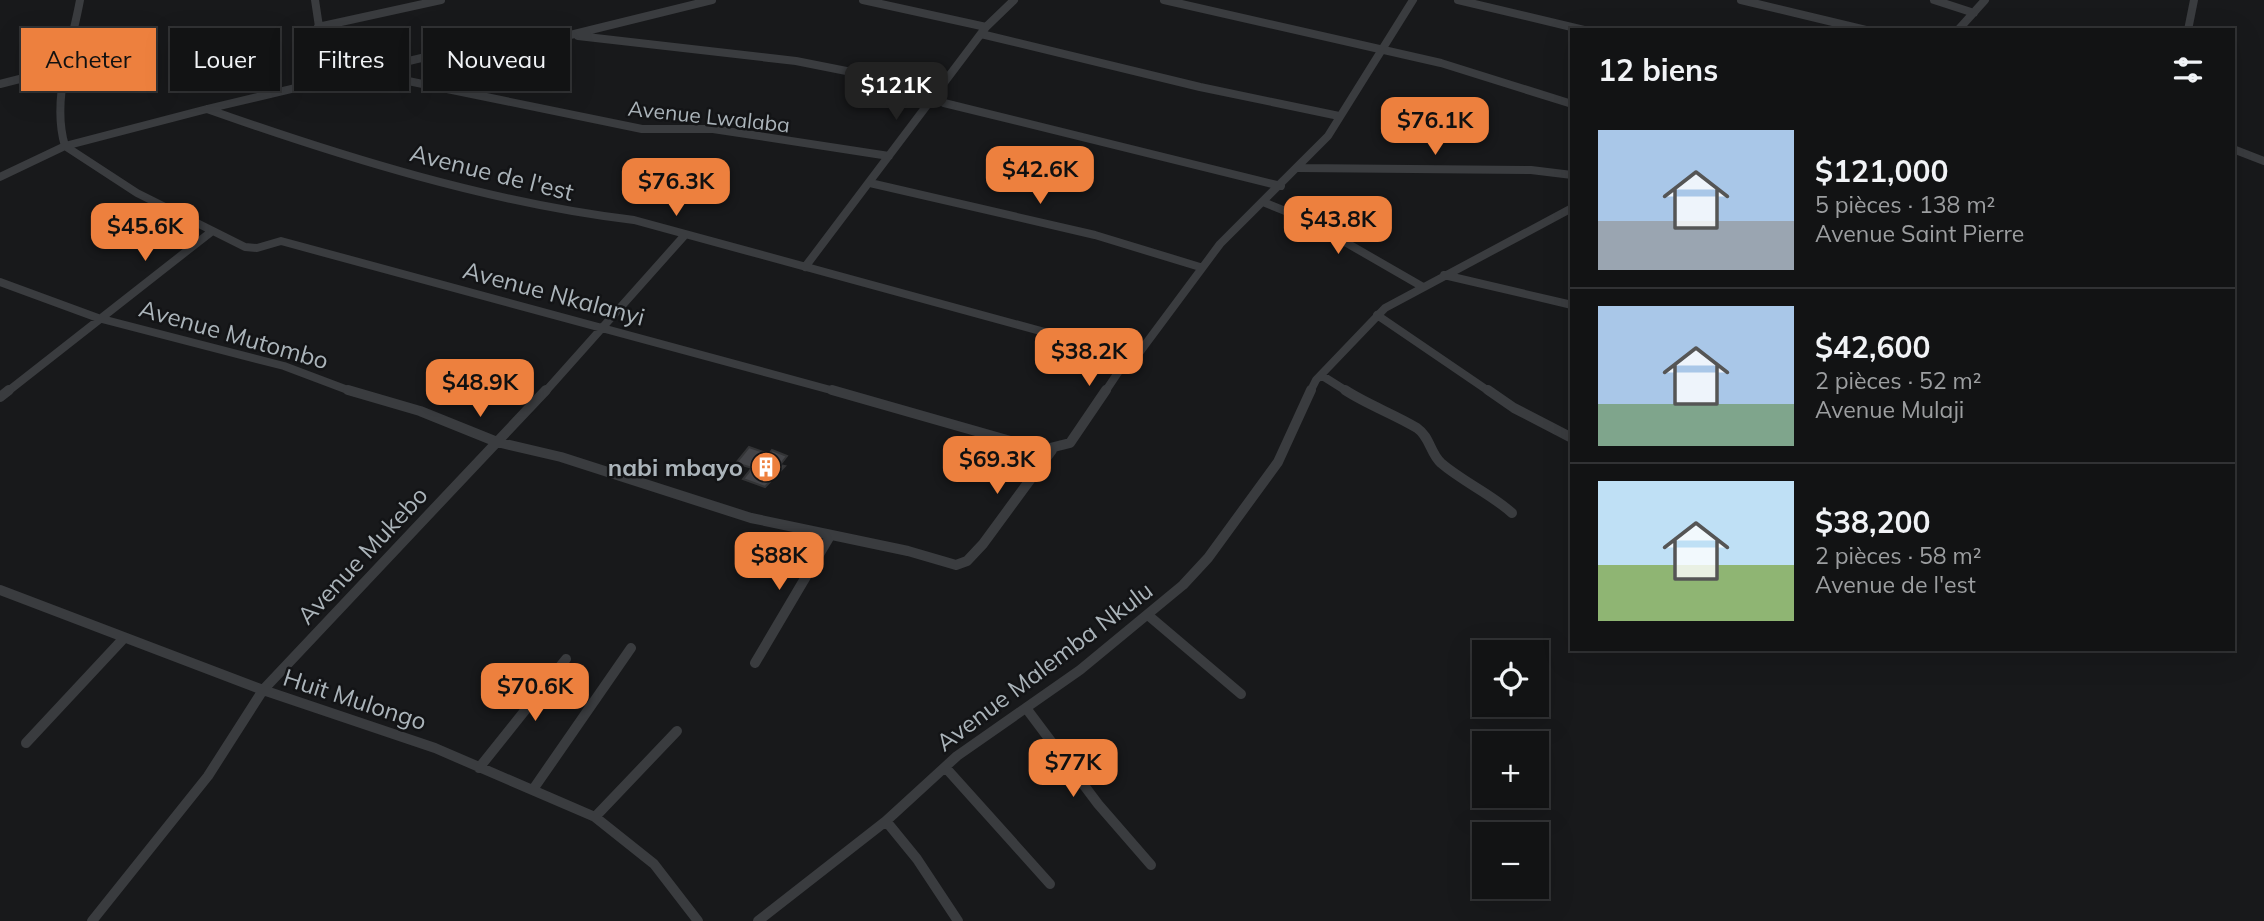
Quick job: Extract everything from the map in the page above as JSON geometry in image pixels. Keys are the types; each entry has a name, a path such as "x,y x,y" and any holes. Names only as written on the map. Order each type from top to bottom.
{"street":[{"path":"74,28 80,0"},
{"path":"315,0 318,27 441,0"},
{"path":"570,35 712,0"},
{"path":"863,0 1200,87 1339,116"},
{"path":"804,267 984,30 1014,0"},
{"path":"1164,0 1485,75 1570,103"},
{"path":"1052,450 1070,443 1125,362 1136,357 1200,267 1231,231 1282,186 1328,136 1413,0"},
{"path":"1458,0 1576,28"},
{"path":"1741,0 1852,28"},
{"path":"1934,0 1974,13"},
{"path":"1960,28 1985,0"},
{"path":"2188,28 2194,0"},
{"path":"570,35 796,61 922,86 944,103 1282,186"},
{"path":"0,84 21,78"},
{"name":"Avenue Lwalaba","path":"409,82 642,130 713,130 888,156"},
{"path":"0,177 65,146 294,88"},
{"path":"65,91 61,132 65,146"},
{"name":"Avenue de l'est","path":"207,109 287,137 417,174 575,213 634,220 684,236 1136,357"},
{"name":"Avenue Nkalanyi","path":"65,146 123,185 211,232 249,248 281,241 606,328 1038,450 1052,450"},
{"path":"2235,150 2264,161"},
{"path":"1298,168 1489,172 1531,170 1570,175"},
{"path":"870,183 1084,232 1200,267"},
{"path":"1263,202 1316,224 1386,270 1423,287"},
{"name":"Avenue Malemba Nkulu","path":"764,919 886,821 945,766 1149,616 1201,566 1278,461 1312,386 1377,315 1390,304 1570,209"},
{"path":"0,397 211,232"},
{"name":"Avenue Mukebo","path":"92,921 187,804 263,690 606,328 684,236"},
{"path":"1444,275 1570,305"},
{"name":"Avenue Mutombo","path":"0,282 98,318 228,354 284,366 354,392 420,411 498,442 561,457 751,518 883,545 956,565 962,564 983,544 1002,514 1052,450"},
{"path":"1377,315 1514,408 1570,437"},
{"path":"1321,375 1373,408 1418,429 1426,436 1432,454 1444,465 1483,489 1512,513"},
{"path":"755,663 830,536"},
{"name":"Huit Mulongo","path":"0,590 263,690 435,748 534,788 595,817 654,864 698,921"},
{"path":"1149,616 1241,694"},
{"path":"26,743 124,638"},
{"path":"534,788 631,648"},
{"path":"479,768 566,659"},
{"path":"1026,708 1098,804 1151,865"},
{"path":"595,817 677,730"},
{"path":"945,766 1050,884"},
{"path":"886,821 916,859 958,921"}],"building":[{"name":"nabi mbayo","path":"749,447 769,454 772,450 787,456 780,465 785,466 765,487 743,479 752,468 736,463"}],"place":[{"name":"nabi mbayo","path":"766,467"}]}
